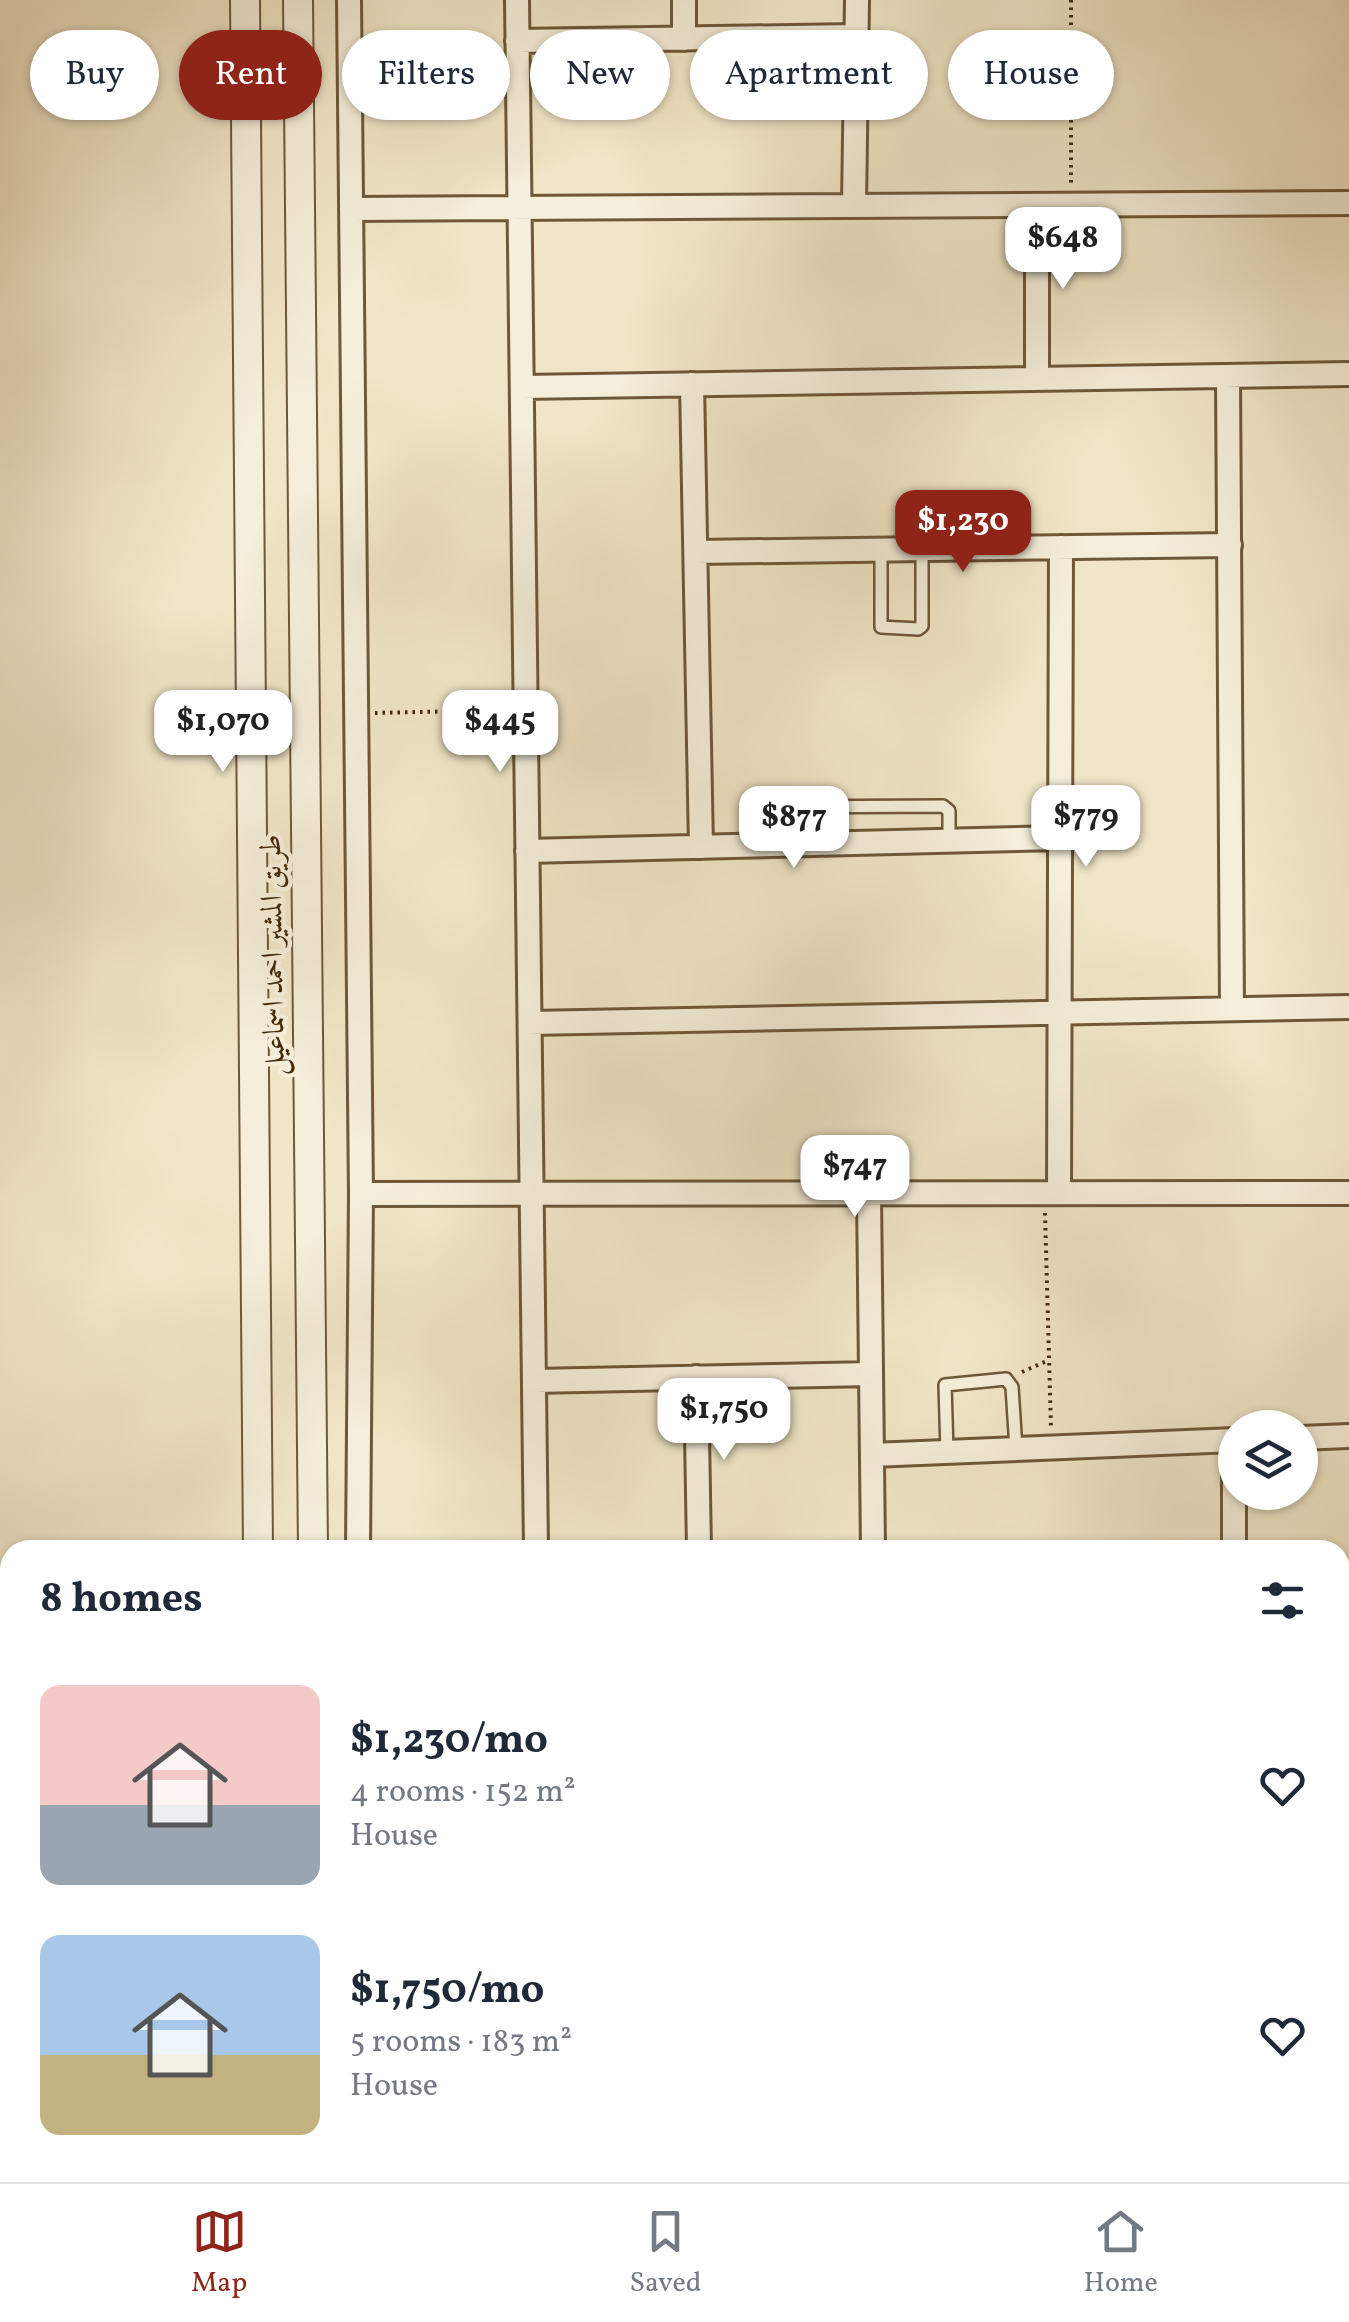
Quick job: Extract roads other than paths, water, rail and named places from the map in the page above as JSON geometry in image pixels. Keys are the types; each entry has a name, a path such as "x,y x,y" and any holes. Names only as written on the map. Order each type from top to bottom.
{"street":[{"name":"طريق المشير احمد اسماعيل","path":"245,0 258,1540"},
{"name":"طريق المشير احمد اسماعيل","path":"298,0 313,1540"},
{"path":"348,0 361,1194 358,1540"},
{"path":"517,0 536,1540"},
{"path":"684,0 684,39"},
{"path":"856,30 857,0"},
{"path":"518,41 690,39"},
{"path":"854,206 855,120"},
{"path":"351,209 1349,204"},
{"path":"1037,206 1037,378"},
{"path":"522,386 1349,374"},
{"path":"1228,376 1232,1009"},
{"path":"692,384 701,848"},
{"path":"696,552 1230,545"},
{"path":"1052,1193 1059,1012 1062,547"},
{"path":"527,852 1060,838"},
{"path":"530,1023 1349,1007"},
{"path":"361,1194 1349,1193"},
{"path":"869,1194 873,1540"},
{"path":"534,1381 871,1374"},
{"path":"696,1378 699,1540"},
{"path":"1318,1437 1349,1436"},
{"path":"872,1455 1218,1441"},
{"path":"1234,1510 1234,1540"}],"lane":[{"path":"881,550 881,628 918,629 922,626 922,549"},
{"path":"773,845 776,807 943,806 949,811 949,841"},
{"path":"948,1452 945,1385 1010,1381 1016,1449"}]}
